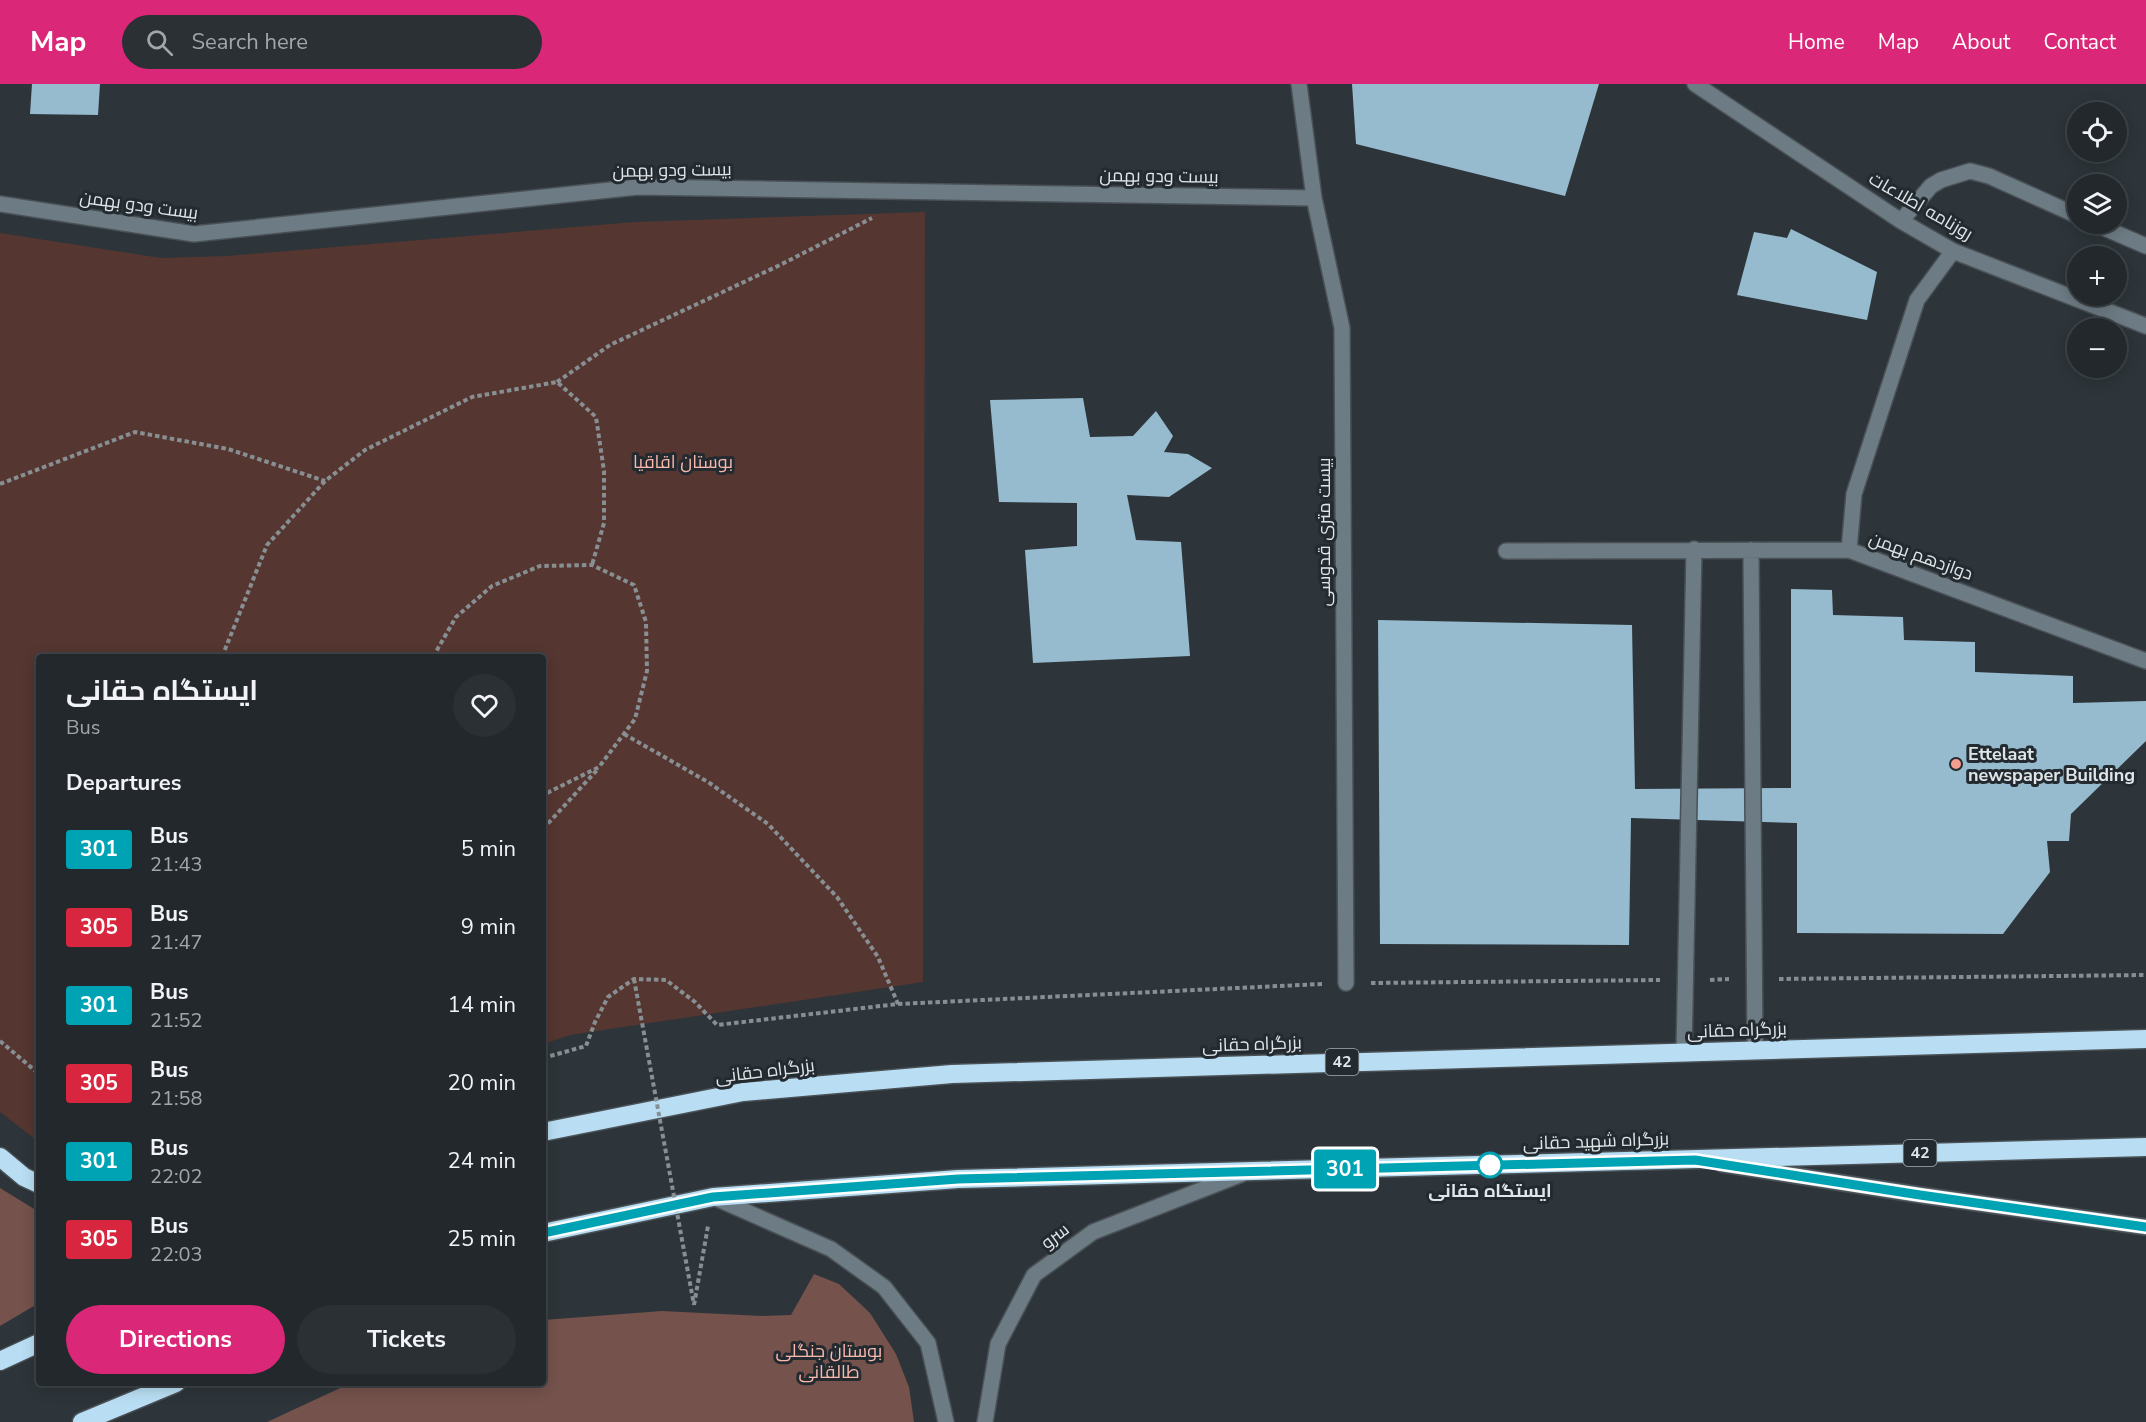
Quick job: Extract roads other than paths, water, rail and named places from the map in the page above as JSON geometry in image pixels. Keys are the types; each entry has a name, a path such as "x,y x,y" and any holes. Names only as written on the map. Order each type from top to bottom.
{"highway":[{"name":"بزرگراه حقانی","path":"546,1131 743,1092 952,1074 2146,1039"},
{"name":"42","path":"1695,1160 2146,1147"},
{"path":"0,1157 24,1177 36,1183"},
{"name":"بزرگراه شهید حقانی","path":"1246,1172 1695,1160"},
{"name":"42","path":"546,1232 713,1197 958,1179 1246,1172"},
{"path":"0,1361 36,1344"},
{"path":"82,1422 169,1386"}],"street":[{"name":"بیست متری قدوسی","path":"1299,84 1314,198 1342,328 1346,983"},
{"name":"روزنامه اطلاعات","path":"1695,84 1901,221 1953,251 2146,326"},
{"path":"1901,221 1931,186 1941,180 1970,171 1989,176 2067,211"},
{"name":"بیست ودو بهمن","path":"0,204 194,234 638,187 1314,198"},
{"path":"2118,234 2146,246"},
{"name":"دوازدهم بهمن","path":"1953,251 1917,300 1854,494 1848,550 2146,661"},
{"path":"1684,1052 1694,549"},
{"path":"1751,550 1755,1050"},
{"path":"1506,551 1848,550"},
{"path":"1695,1160 2146,1227"},
{"name":"سرو","path":"985,1422 998,1344 1035,1275 1093,1232 1246,1172"},
{"path":"713,1197 831,1249 884,1287 928,1343 945,1422"}],"place":[{"name":"Ettelaat newspaper Building","path":"1956,764"},
{"name":"ایستگاه حقانی","path":"1490,1165"}],"park label":[{"name":"بوستان اقاقیا","path":"683,462"},
{"name":"بوستان جنگلی طالقانی","path":"829,1361"}]}
